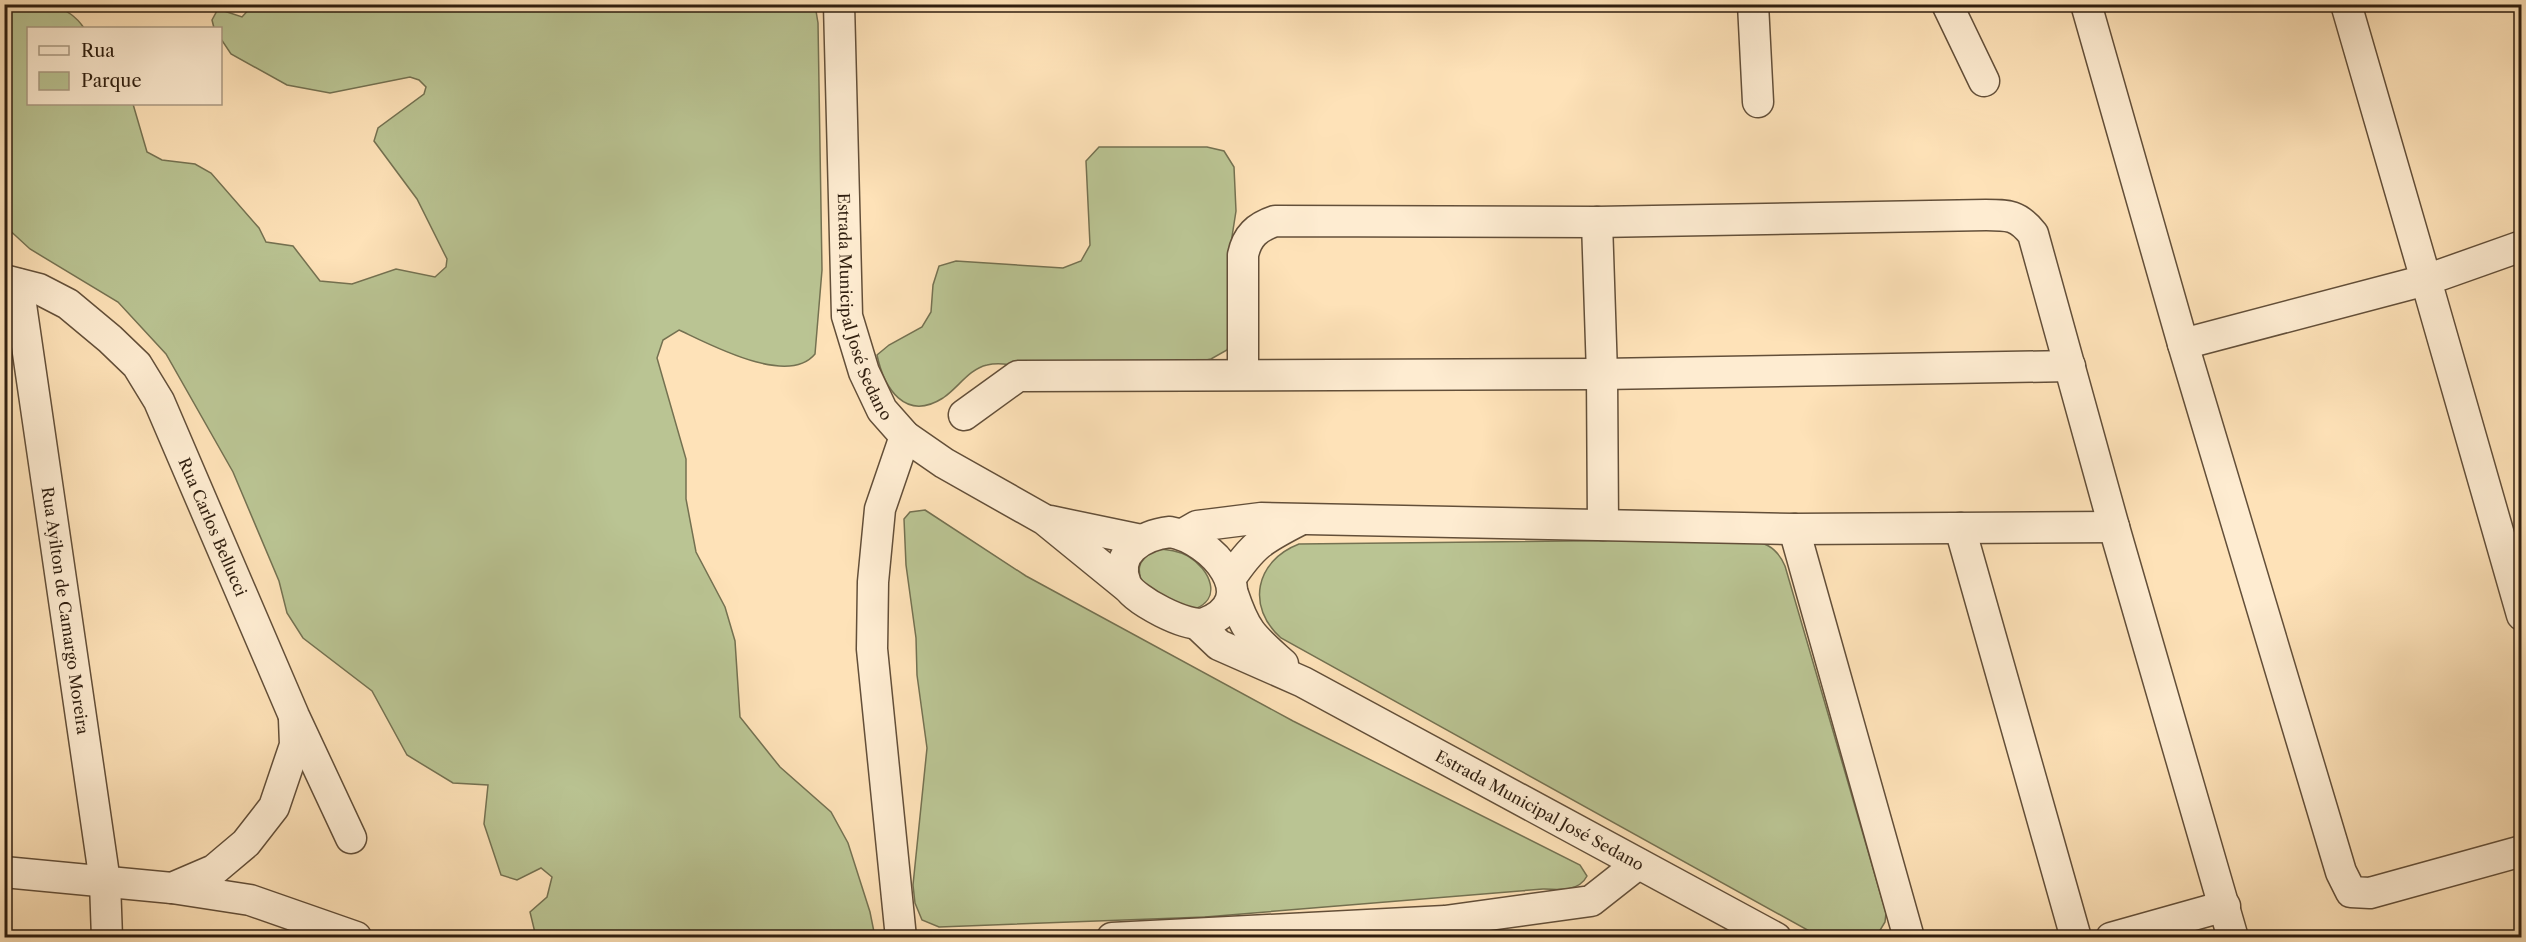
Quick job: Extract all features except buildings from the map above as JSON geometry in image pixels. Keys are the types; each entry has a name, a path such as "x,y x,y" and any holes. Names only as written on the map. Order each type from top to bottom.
{"street":[{"name":"Estrada Municipal José Sedano","path":"839,4 847,316 864,372 882,410 905,436 944,463 1045,520 1126,586"},
{"path":"1753,4 1758,102"},
{"path":"1947,4 1984,81"},
{"path":"2086,4 2183,344 2341,872 2351,892 2370,893 2522,851"},
{"path":"2346,4 2522,615"},
{"path":"1243,374 1243,255 1246,244 1261,226 1275,221 1597,222 1986,215 2011,216 2022,221 2033,234 2114,527 2233,938"},
{"path":"1597,222 1602,374 1603,525"},
{"path":"2183,344 2426,280 2522,246"},
{"name":"Rua Carlos Bellucci","path":"11,282 39,289 68,304 137,365 159,401 294,716 351,838"},
{"name":"Rua Ayilton de Camargo Moreira","path":"11,282 105,882 107,938"},
{"path":"964,415 1018,376 1602,374 2070,366"},
{"path":"901,938 872,638 873,582 880,509 905,436"},
{"path":"1301,520 1263,539 1246,556 1232,586 1229,607 1219,617 1198,626 1180,621 1161,611 1126,586 1123,569 1125,554 1142,540 1155,534 1183,534 1197,526 1261,518 1794,529 2114,527"},
{"name":"Estrada Municipal José Sedano","path":"1045,520 1142,540"},
{"path":"1960,528 2076,938"},
{"path":"1794,529 1905,935"},
{"path":"1183,534 1200,544 1213,556 1232,586"},
{"name":"Estrada Municipal José Sedano","path":"1232,586 1243,623 1254,639 1303,682"},
{"name":"Estrada Municipal José Sedano","path":"1198,626 1219,645 1303,682 1776,938"},
{"path":"172,888 214,870 246,843 273,807 295,745 294,716"},
{"path":"1112,938 1449,929 1591,901 1638,864"},
{"path":"4,873 172,888 250,900 356,937"},
{"path":"2111,938 2224,906"}],"green space":[{"path":"39,4 68,12 83,27 27,27 27,105 133,105 147,152 162,160 195,164 211,173 259,228 266,242 293,246 320,281 352,284 396,269 435,277 446,267 447,259 417,199 374,141 378,128 424,94 426,87 419,80 410,77 330,93 287,85 231,54 222,40 222,27 214,27 212,20 218,9 242,17 253,5 815,5 818,23 822,270 815,354 803,363 787,366 768,365 748,360 679,330 663,340 657,358 686,459 686,499 696,552 725,607 735,641 740,717 780,767 831,812 848,843 870,912 875,937 536,937 530,912 547,897 552,877 541,868 517,880 501,875 484,824 488,785 453,783 407,755 372,691 303,638 287,613 279,581 233,472 166,354 118,302 30,249 5,226 5,5"},
{"path":"1099,147 1207,147 1224,151 1234,167 1236,211 1231,243 1235,332 1227,350 1211,359 1192,363 1024,367 992,364 975,370 943,398 930,404 918,406 907,404 898,398 885,379 877,355 889,345 922,327 931,312 933,285 939,266 956,261 1063,268 1081,261 1090,245 1086,161"},
{"path":"925,510 1026,576 1293,721 1580,865 1587,876 1579,885 1561,890 1543,889 1205,917 939,927 922,920 915,903 913,885 927,748 917,675 916,638 906,565 904,519 910,512"},
{"path":"1743,539 1773,549 1785,566 1886,913 1885,922 1876,937 1820,937 1281,638 1270,626 1263,613 1260,599 1260,586 1265,573 1284,552 1299,544"},
{"path":"1156,549 1184,554 1202,569 1207,576 1211,592 1202,605 1192,610 1145,590 1139,571 1141,562"}]}
